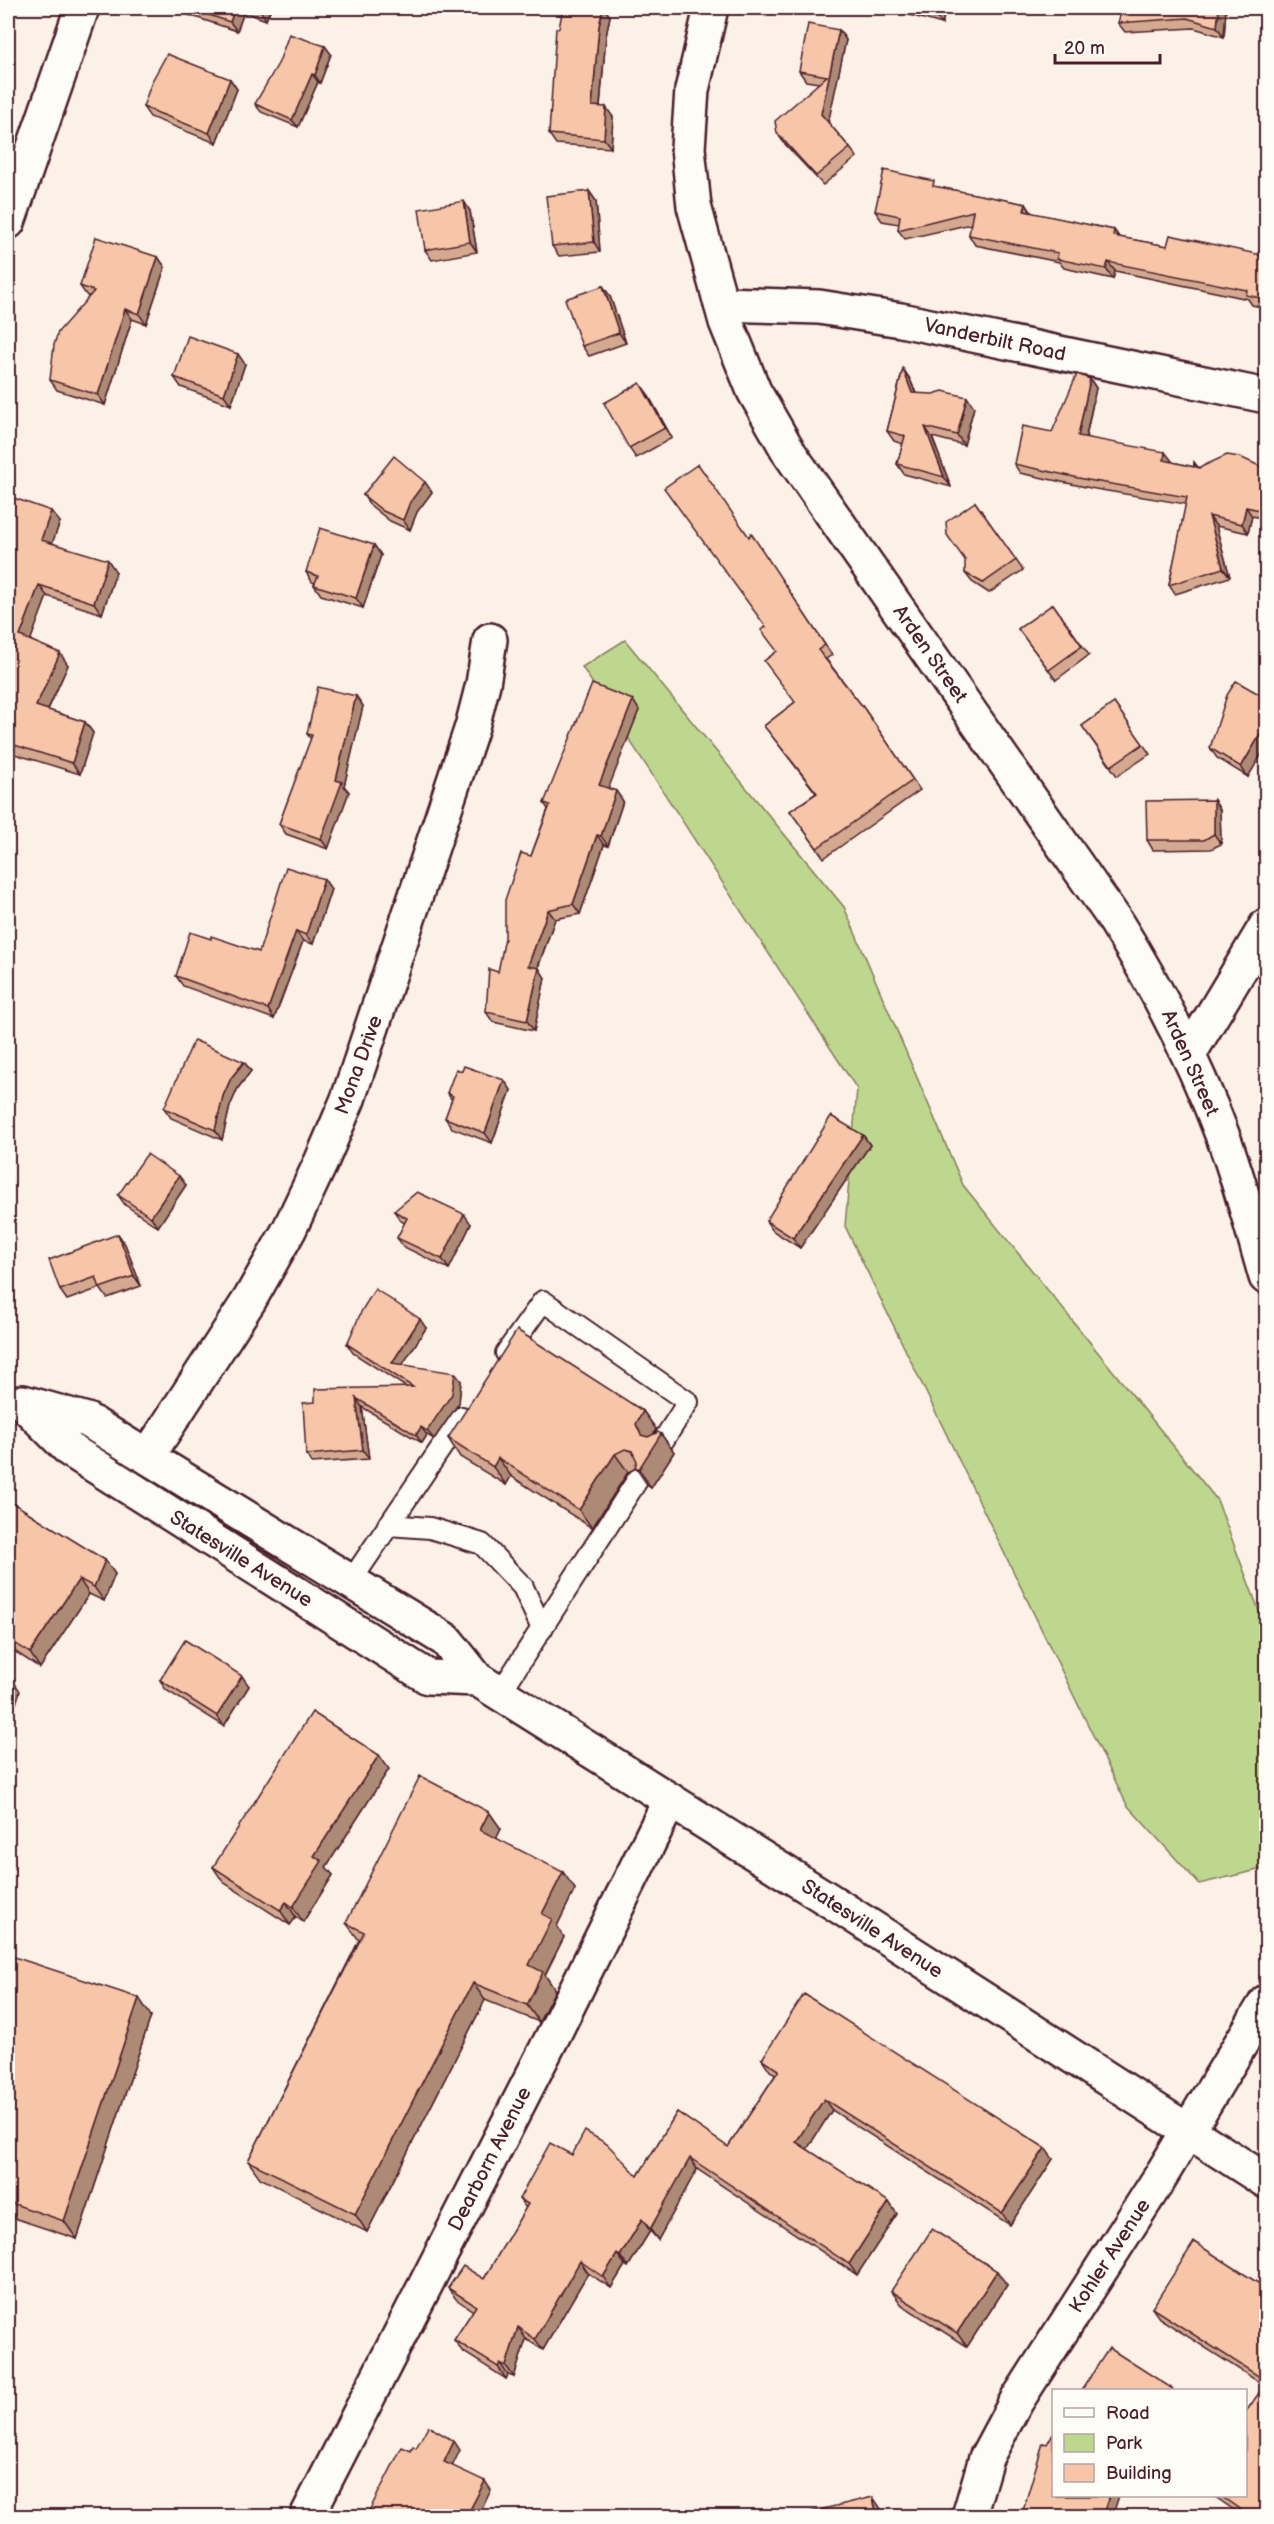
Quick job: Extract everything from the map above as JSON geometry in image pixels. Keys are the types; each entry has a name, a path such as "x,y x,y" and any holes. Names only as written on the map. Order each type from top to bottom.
{"street":[{"path":"8,222 81,8"},
{"name":"Arden Street","path":"711,8 692,90 688,148 694,206 726,322 754,391 790,454 1113,917 1158,992 1189,1054 1225,1143 1266,1277"},
{"name":"Vanderbilt Road","path":"721,304 819,307 901,320 1266,396"},
{"name":"Mona Drive","path":"148,1456 250,1299 289,1230 348,1099 472,727 483,684 490,640"},
{"path":"1189,1054 1266,926"},
{"name":"Statesville Avenue","path":"15,1397 87,1420 446,1640 489,1686 1266,2181"},
{"name":"Statesville Avenue","path":"15,1397 70,1450 428,1677 489,1686"},
{"name":"Dearborn Avenue","path":"307,2517 556,2030 670,1800"},
{"name":"Kohler Avenue","path":"969,2517 986,2458 1004,2422 1188,2131 1266,2002"}],"lane":[{"path":"495,1369 543,1301 688,1402 661,1444"},
{"path":"351,1581 475,1398"},
{"path":"489,1686 542,1629 638,1479"},
{"path":"388,1525 430,1528 482,1544 523,1587 542,1629"}],"green space":[{"path":"625,640 844,907 963,1185 1217,1500 1266,1629 1266,1861 1262,1869 1199,1884 1127,1805 845,1226 857,1089 582,667"}],"building":[{"path":"188,8 235,8 230,22"},
{"path":"563,8 603,8 599,26 592,106 606,107 604,139 549,134 556,28 559,28"},
{"path":"908,8 941,8 938,19 907,10"},
{"path":"1122,8 1219,8 1217,27 1187,18 1118,23"},
{"path":"808,24 839,30 821,114 850,148 816,176 777,133 775,121 827,76 799,71"},
{"path":"289,34 325,46 315,75 312,74 292,120 255,104 279,62"},
{"path":"167,54 230,79 209,133 143,107 152,81"},
{"path":"884,170 934,181 933,186 1026,204 1024,211 1114,230 1113,236 1167,246 1170,235 1266,256 1266,299 1246,295 1247,290 1108,262 1106,269 1057,259 1058,253 969,235 973,211 898,230 900,216 875,211"},
{"path":"589,191 594,242 552,246 546,196"},
{"path":"464,201 470,242 425,250 419,209"},
{"path":"96,237 158,257 139,314 125,309 98,395 50,380 54,345 58,332 94,291 80,286"},
{"path":"603,286 619,333 582,346 565,299"},
{"path":"188,336 238,354 224,395 174,377"},
{"path":"903,369 912,393 933,394 943,391 967,397 957,435 925,427 944,477 897,464 905,436 887,431"},
{"path":"1077,374 1090,379 1078,436 1165,452 1164,460 1194,467 1194,462 1199,468 1227,455 1240,457 1266,469 1264,511 1246,507 1242,524 1209,516 1223,568 1169,585 1187,497 1088,480 1014,464 1022,426 1052,432"},
{"path":"640,383 665,428 629,448 604,403"},
{"path":"394,456 425,482 410,502 403,520 383,511 363,495"},
{"path":"698,464 749,537 751,533 825,645 818,650 863,707 913,780 817,848 790,811 817,793 764,726 795,702 764,661 777,651 761,630 766,627 664,488"},
{"path":"8,496 51,511 41,540 108,560 94,603 39,585 20,636 60,653 36,706 85,722 72,763 8,743"},
{"path":"975,502 1016,560 983,583 965,573 965,560 947,535 946,522"},
{"path":"320,528 374,545 356,598 314,585 318,576 306,572"},
{"path":"1053,604 1082,646 1049,670 1018,629"},
{"path":"1236,681 1266,698 1266,725 1241,767 1210,748 1227,695"},
{"path":"592,684 633,700 599,785 616,791 601,836 597,835 573,904 548,910 528,966 539,968 527,1021 486,1012 489,969 498,972 505,938 505,900 521,853 531,856 550,805 544,803"},
{"path":"318,687 356,696 336,780 342,782 321,839 279,824 312,735 307,734"},
{"path":"1114,703 1143,744 1111,766 1082,726"},
{"path":"1214,800 1214,834 1204,840 1147,840 1146,801"},
{"path":"286,867 324,879 306,935 296,931 268,1009 176,976 190,932 211,939 211,936 259,952"},
{"path":"194,1040 244,1062 231,1078 223,1096 215,1130 164,1108"},
{"path":"464,1066 504,1080 485,1133 445,1118 453,1096 447,1093 456,1069 462,1071"},
{"path":"831,1116 863,1135 793,1238 766,1221"},
{"path":"147,1154 179,1176 151,1217 118,1195"},
{"path":"417,1192 464,1214 442,1259 397,1238 407,1218 394,1211"},
{"path":"118,1234 134,1276 100,1288 96,1277 60,1290 49,1260"},
{"path":"375,1289 420,1319 392,1363 455,1373 452,1394 427,1431 421,1427 416,1435 356,1398 363,1450 306,1455 303,1403 315,1402 315,1389 413,1387 347,1344 362,1310"},
{"path":"517,1330 643,1411 636,1424 641,1435 648,1437 658,1432 661,1434 639,1469 635,1467 637,1461 632,1451 625,1449 615,1454 579,1510 498,1458 493,1467 448,1438"},
{"path":"8,1500 105,1560 94,1587 79,1579 30,1653 8,1639"},
{"path":"185,1640 242,1676 217,1716 160,1680"},
{"path":"312,1712 379,1755 314,1856 322,1861 293,1907 286,1902 280,1910 213,1867"},
{"path":"420,1776 489,1812 480,1830 563,1872 542,1914 552,1919 529,1965 543,1972 527,2005 473,1983 355,2214 248,2161 364,1932 346,1923"},
{"path":"8,1955 139,1998 64,2221 8,2202"},
{"path":"804,1994 1045,2148 1002,2213 824,2099 796,2142 889,2202 849,2264 690,2158 650,2229 642,2219 620,2256 617,2254 603,2277 580,2261 535,2339 518,2327 506,2366 500,2363 498,2367 454,2340 476,2306 448,2288 463,2266 484,2279 528,2204 519,2199 550,2143 572,2155 585,2131 607,2144 638,2176 677,2112 728,2147 779,2070 762,2059"},
{"path":"932,2229 997,2271 957,2333 891,2291"},
{"path":"1194,2242 1266,2288 1266,2381 1152,2308"},
{"path":"1109,2348 1173,2389 1082,2389"},
{"path":"1266,2383 1266,2517 1251,2517 1222,2497 1247,2497 1247,2410"},
{"path":"428,2426 454,2441 444,2462 485,2481 466,2517 366,2517 402,2447 411,2451 413,2446 416,2448"},
{"path":"1052,2435 1052,2497 1109,2497 1102,2517 1031,2517 1022,2514 1043,2443 1047,2444"},
{"path":"873,2497 877,2517 802,2517 802,2514"}]}
